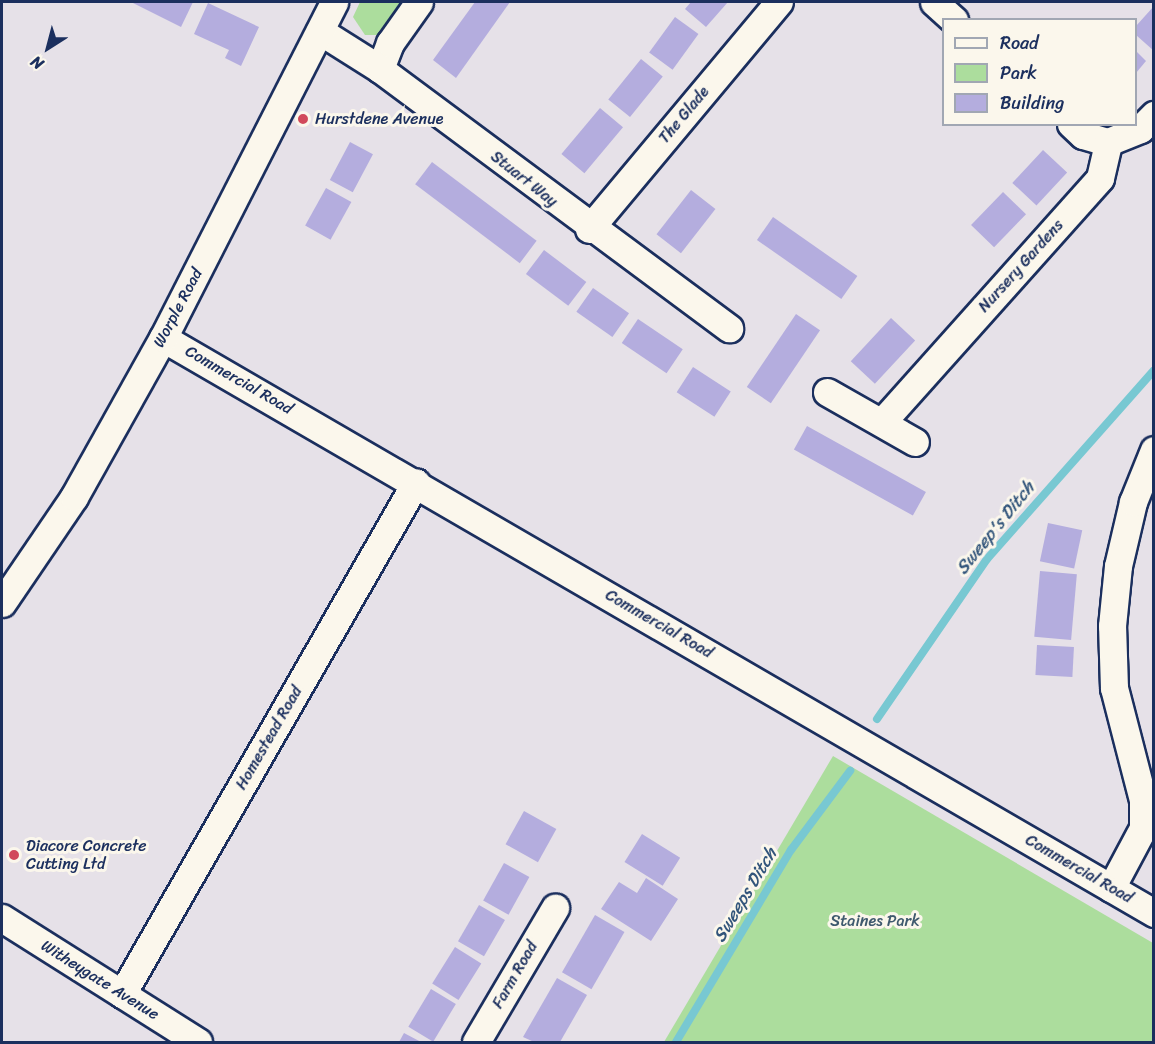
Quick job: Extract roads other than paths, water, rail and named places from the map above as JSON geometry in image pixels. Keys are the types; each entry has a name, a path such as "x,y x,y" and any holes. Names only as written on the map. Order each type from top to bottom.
{"street":[{"path":"380,69 390,43 419,2"},
{"name":"The Glade","path":"589,230 779,2"},
{"path":"933,2 952,18"},
{"name":"Stuart Way","path":"324,11 380,69 589,230 729,328"},
{"name":"Worple Road","path":"2,600 74,497 163,338 324,11"},
{"path":"1073,126 1083,135 1108,142 1140,129 1154,115"},
{"name":"Nursery Gardens","path":"882,422 1100,178 1108,142"},
{"name":"Commercial Road","path":"163,338 416,482 1154,913"},
{"path":"827,392 915,442"},
{"path":"1111,888 1143,828 1143,800 1114,688 1112,626 1118,566 1133,502 1154,450"},
{"name":"Homestead Road","path":"122,994 416,482"},
{"name":"Farm Road","path":"476,1042 555,908"},
{"name":"Witheygate Avenue","path":"2,918 198,1042"}],"waterway":[{"name":"Sweep's Ditch","path":"877,719 987,559 1154,370"},
{"name":"Sweeps Ditch","path":"676,1042 791,850 850,771"}],"place":[{"name":"Hurstdene Avenue","path":"303,119"},
{"name":"Diacore Concrete Cutting Ltd","path":"14,855"}],"park label":[{"name":"Staines Park","path":"875,921"}]}
